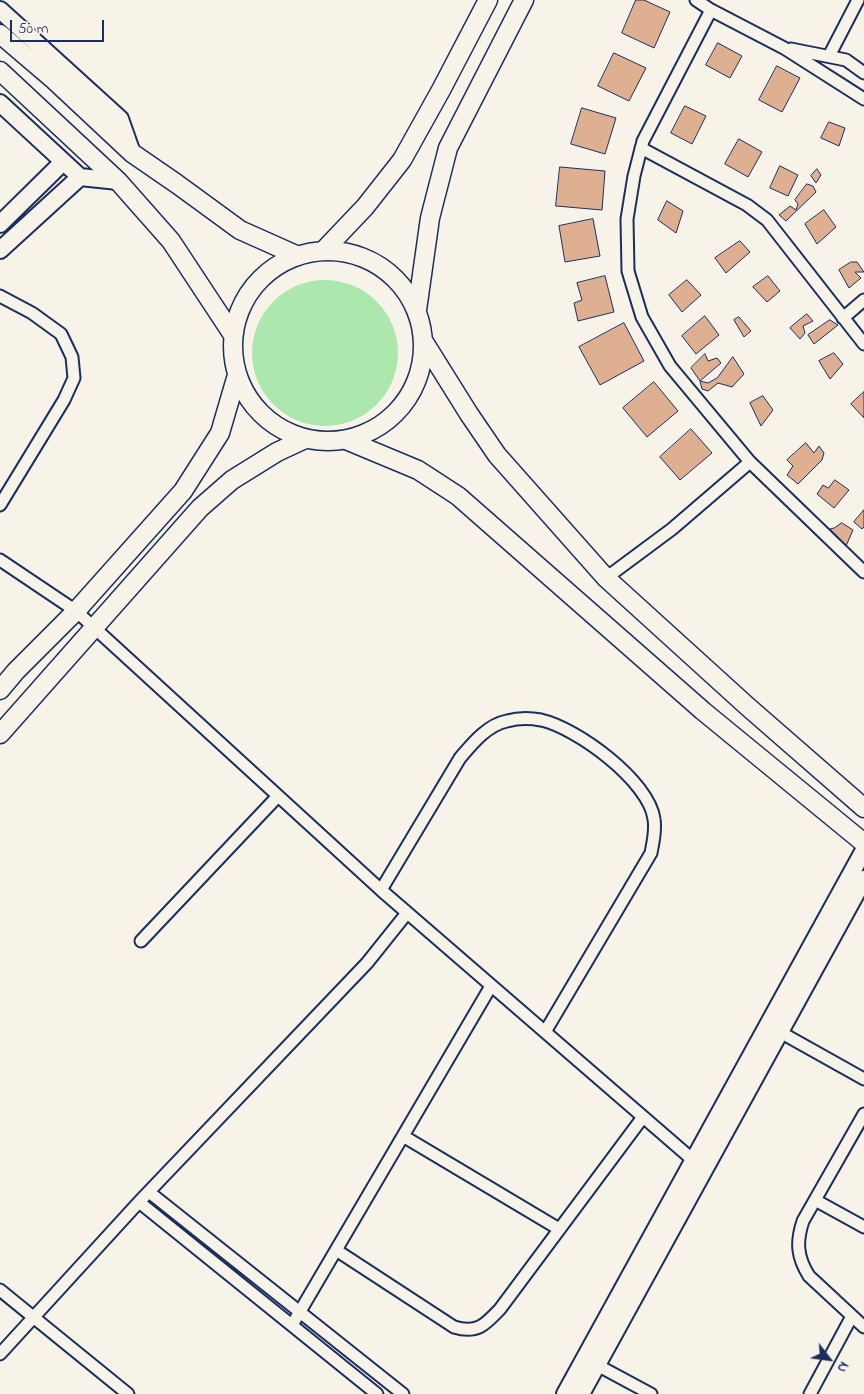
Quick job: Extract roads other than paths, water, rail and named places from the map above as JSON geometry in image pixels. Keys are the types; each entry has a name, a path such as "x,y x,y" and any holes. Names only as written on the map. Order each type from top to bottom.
{"main road":[{"path":"326,248 365,207 402,160 488,0"},
{"path":"417,310 430,218 448,148 524,0"},
{"path":"0,34 54,80 132,153 240,230 296,255"},
{"path":"0,71 118,181 171,241 233,335"},
{"path":"424,342 419,378 402,407 383,424 363,435 346,440 324,442 305,439 271,423 250,402 237,375 233,351 233,335 248,294 272,268 296,255 326,248 350,252 381,265 405,288 417,310 424,342 497,455 606,578 747,706 864,808"},
{"path":"0,690 76,610 183,491 220,433 237,375"},
{"path":"0,734 200,508 232,480 277,452 305,439"},
{"path":"346,440 418,470 458,496 703,711 864,843"}],"street":[{"path":"696,0 711,10 784,48 864,99"},
{"path":"829,56 858,0"},
{"path":"0,10 120,119 132,153"},
{"path":"711,10 643,141 634,176 628,227 628,271 642,317 670,366 750,462 864,572"},
{"path":"784,48 846,60 864,73"},
{"path":"0,103 80,177 118,181"},
{"path":"641,148 747,205 767,220 864,344"},
{"path":"2,219 63,162"},
{"path":"0,250 80,177"},
{"path":"0,296 32,313 62,334 72,357 74,378 64,400 0,505"},
{"path":"843,318 864,300"},
{"path":"606,578 672,529 750,462"},
{"path":"0,560 76,610 381,890 693,1160"},
{"path":"381,890 460,758 488,730 505,721 525,718 542,720 562,728 591,744 612,762 634,782 647,800 654,818 654,836 651,853 545,1032"},
{"path":"141,941 278,796"},
{"path":"565,1394 864,850"},
{"path":"581,1394 864,879"},
{"path":"0,1354 139,1202 367,962 407,913"},
{"path":"292,1325 492,986"},
{"path":"780,1032 864,1079"},
{"path":"864,1114 815,1200 800,1230 798,1239 799,1256 808,1276 864,1327"},
{"path":"336,1250 446,1323 464,1330 476,1329 489,1320 500,1308 643,1117"},
{"path":"403,1136 560,1229"},
{"path":"149,1192 403,1394"},
{"path":"815,1200 864,1227"},
{"path":"139,1202 377,1394"},
{"path":"0,1290 128,1394"},
{"path":"810,1394 852,1316"},
{"path":"597,1365 652,1394"}]}
